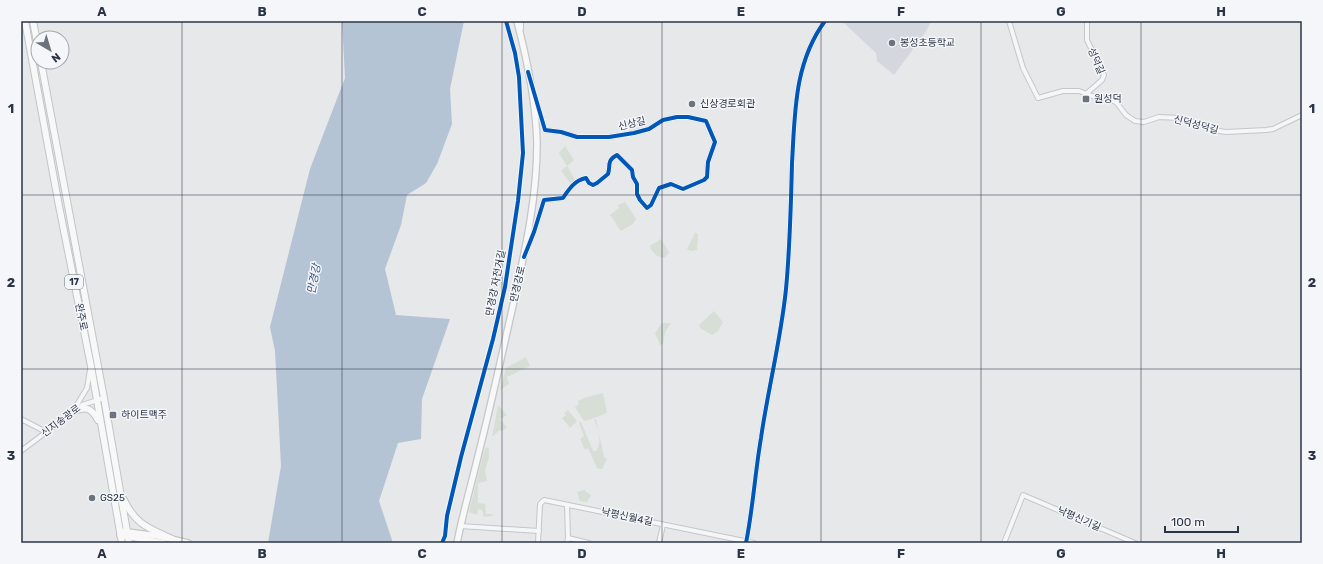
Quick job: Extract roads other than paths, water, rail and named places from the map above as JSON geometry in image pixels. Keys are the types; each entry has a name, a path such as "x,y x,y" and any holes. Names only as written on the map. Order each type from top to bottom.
{"main road":[{"name":"완주로","path":"25,21 59,206 91,366 100,422 124,533 129,543"},
{"name":"완주로","path":"42,70 121,493 124,533 122,543"},
{"path":"72,412 81,408 86,408 91,410 100,422"},
{"path":"121,493 131,513 140,523 172,539"}],"street":[{"name":"만경강로","path":"457,543 460,526 480,451 524,257 533,210 537,141 528,72 517,21"},
{"path":"520,34 521,21"},
{"path":"746,542 760,439 784,304 798,86 812,41 825,21"},
{"name":"신덕성덕길","path":"1009,21 1023,68 1038,98 1067,91 1079,91 1116,102 1127,116 1135,121 1144,122 1159,117 1179,118 1197,123 1213,130 1226,132 1273,129 1302,115"},
{"name":"성덕길","path":"1086,94 1102,80 1104,75 1087,40 1087,21"},
{"name":"신상길","path":"524,257 544,200 563,198 572,185 582,178 586,178 589,183 593,185 597,183 608,174 608,165 617,155 632,170 633,177 637,184 637,194 647,208 651,205 659,188 671,184 683,189 707,177 708,162 715,142 706,121 688,117 677,117 663,120 649,129 617,136 577,137 560,132 545,130 528,72"},
{"path":"72,412 87,388 91,366"},
{"name":"신지송광로","path":"21,452 82,405 104,398"},
{"path":"21,419 46,432"},
{"name":"낙평신기길","path":"1004,543 1023,495 1135,543"},
{"name":"낙평신월4길","path":"538,543 540,504 541,501 544,500 754,543"},
{"path":"567,505 568,541 589,543"},
{"path":"659,543 663,525"},
{"path":"460,526 539,531"},
{"path":"124,533 185,542"},
{"path":"124,533 143,541 164,543"}],"water":[{"name":"만경강","path":"342,21 464,21 450,89 452,124 437,164 426,183 407,195 401,225 385,269 396,315 450,319 422,399 421,439 398,443 379,501 393,543 268,543 281,466 275,351 270,327 310,169 345,78"}],"place":[{"name":"봉성초등학교","path":"892,43"},
{"name":"원성덕","path":"1086,99"},
{"name":"신상경로회관","path":"692,104"},
{"name":"하이트맥주","path":"113,415"},
{"name":"GS25","path":"92,498"}]}
